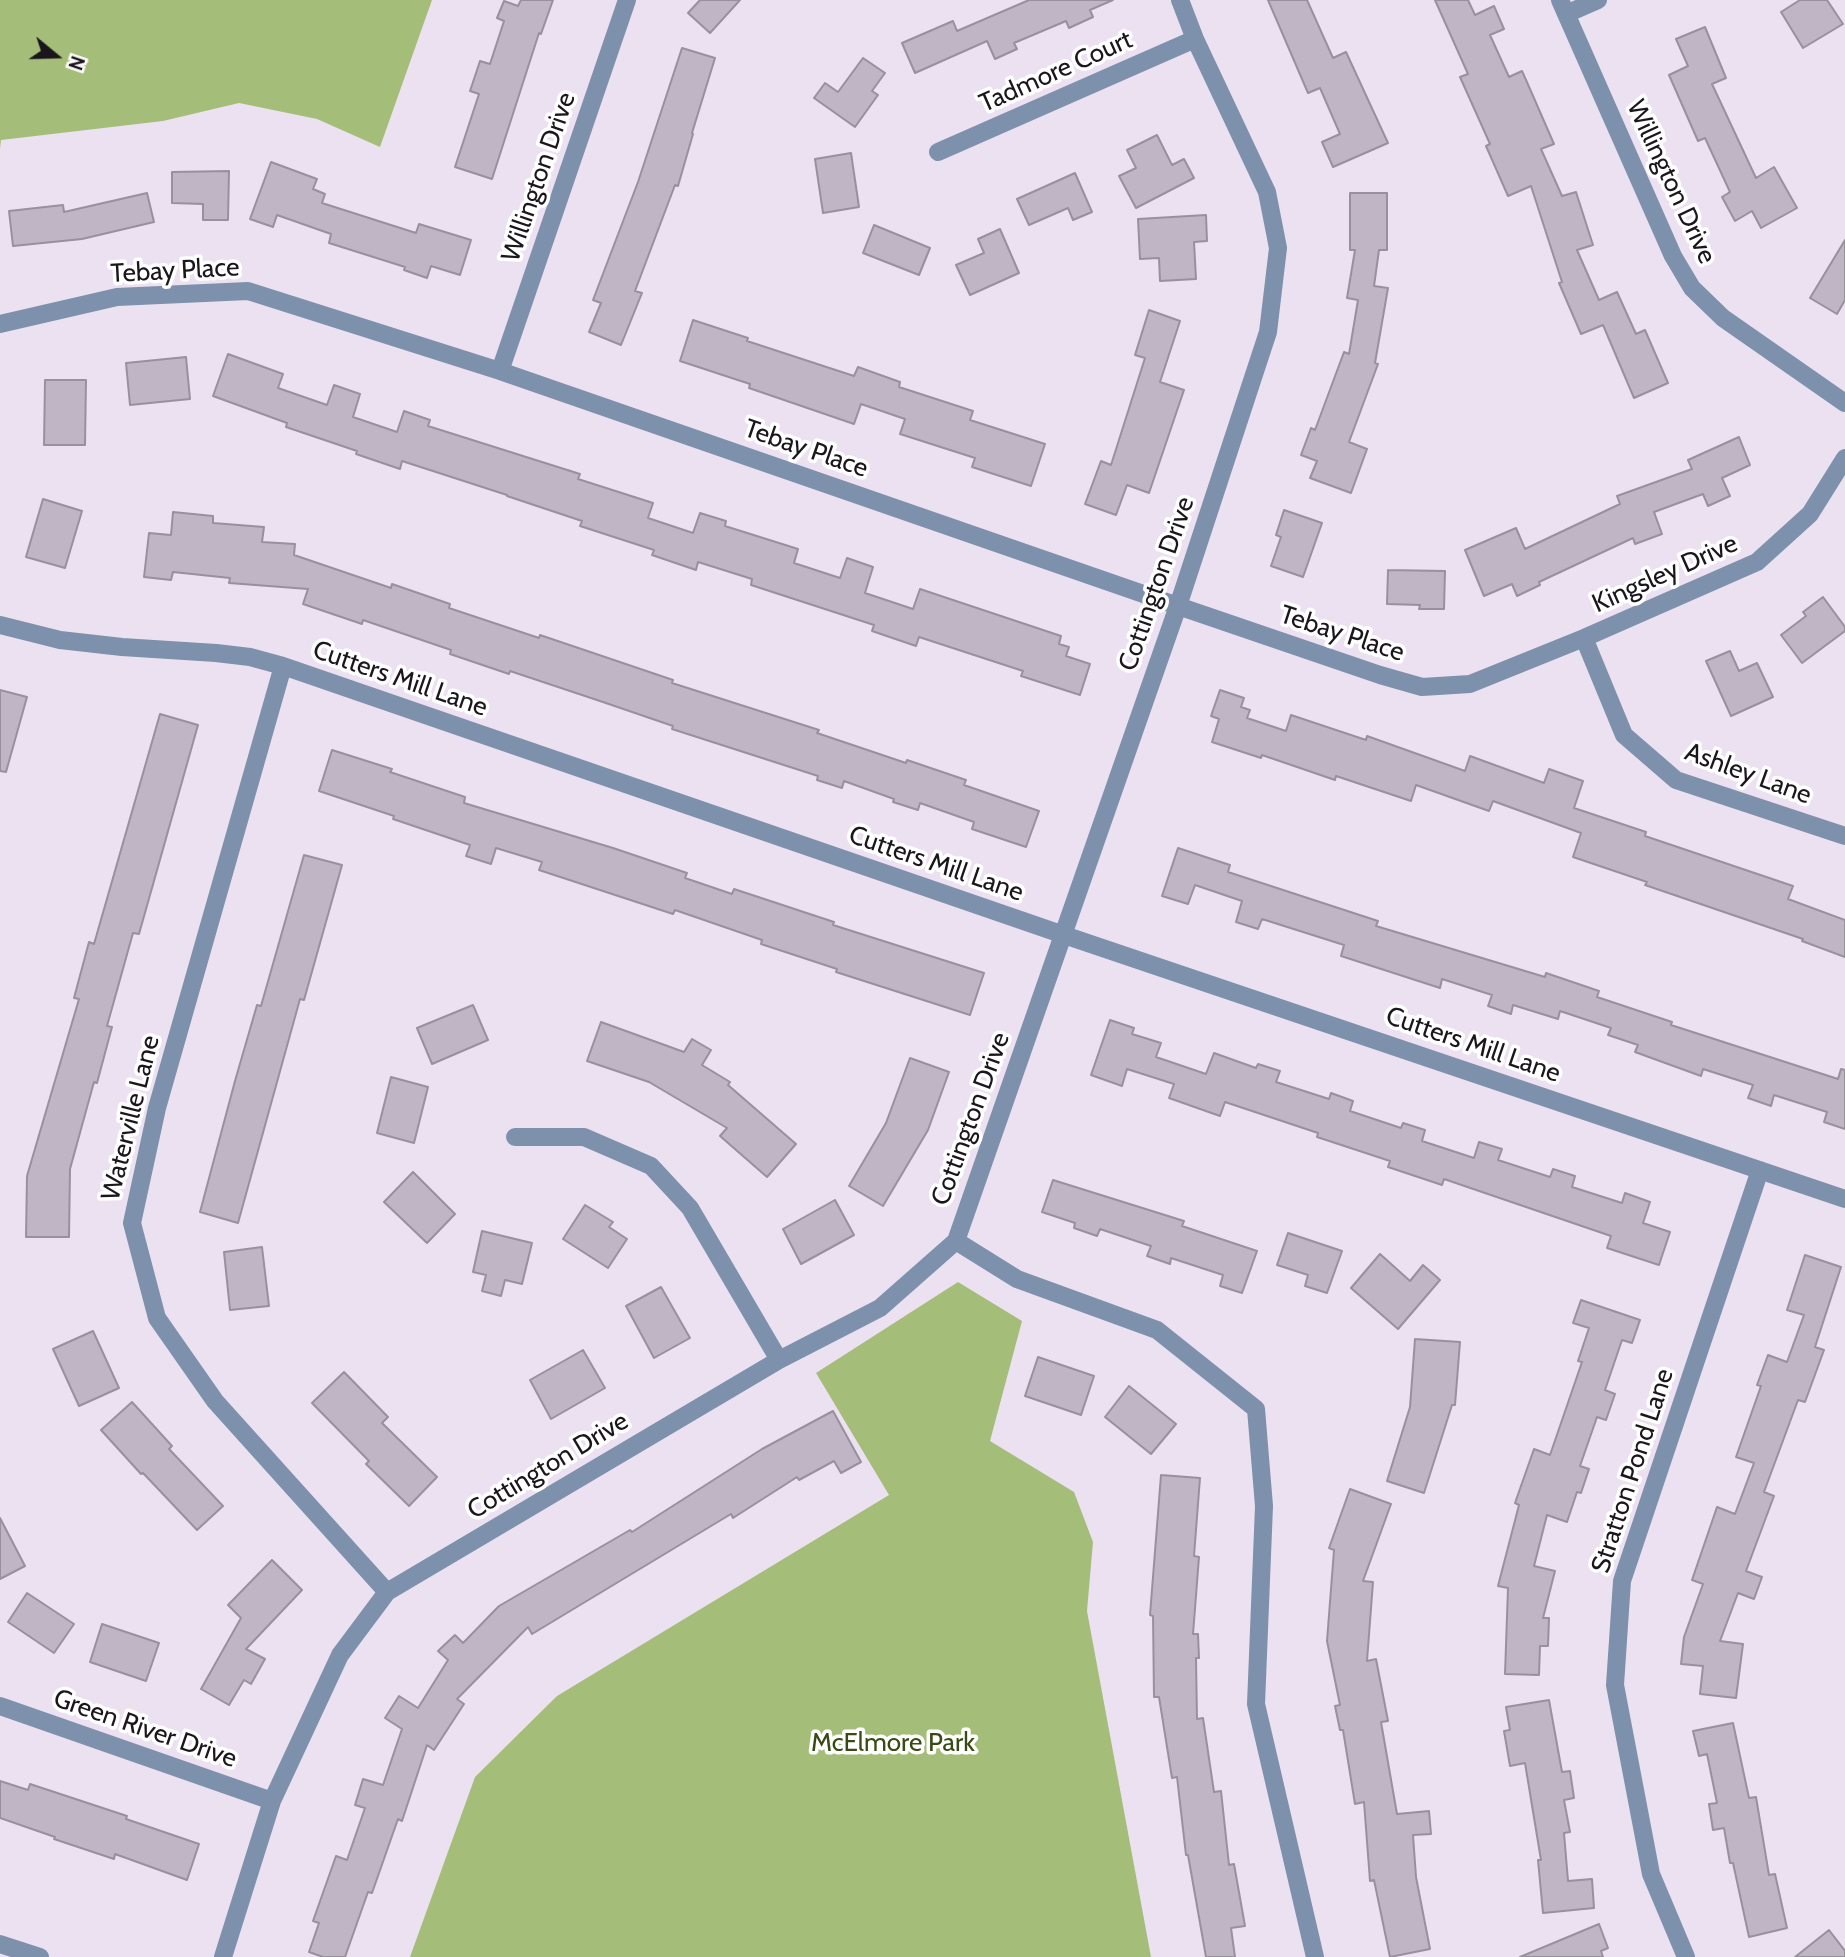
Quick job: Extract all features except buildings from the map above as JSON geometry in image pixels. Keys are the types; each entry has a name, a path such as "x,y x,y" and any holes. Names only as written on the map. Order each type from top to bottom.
{"street":[{"name":"Willington Drive","path":"500,371 627,0"},
{"name":"Cottington Drive","path":"223,1957 272,1801 340,1655 387,1592 779,1360 880,1308 956,1241 1178,606 1268,332 1278,248 1267,192 1195,39 1180,0"},
{"path":"1562,7 1598,0"},
{"name":"Willington Drive","path":"1562,7 1673,256 1692,288 1723,318 1845,403"},
{"name":"Tadmore Court","path":"938,152 1195,39"},
{"name":"Tebay Place","path":"0,324 117,297 248,291 500,371 1178,606 1422,687 1470,684 1584,638"},
{"name":"Kingsley Drive","path":"1584,638 1757,562 1810,514 1845,458"},
{"name":"Cutters Mill Lane","path":"0,625 60,640 216,653 250,657 283,666 1064,935 1845,1199"},
{"name":"Ashley Lane","path":"1584,638 1624,735 1675,779 1845,836"},
{"name":"Waterville Lane","path":"283,666 157,1108 132,1223 157,1318 215,1401 387,1592"},
{"path":"515,1137 584,1138 652,1166 690,1208 779,1360"},
{"name":"Stratton Pond Lane","path":"1686,1957 1651,1874 1615,1685 1622,1581 1760,1170"},
{"path":"956,1241 1017,1279 1157,1330 1256,1409 1264,1506 1256,1704 1315,1957"},
{"name":"Green River Drive","path":"0,1706 272,1801"},
{"path":"10,1950 40,1957"}],"green space":[{"path":"0,0 432,0 380,147 317,119 239,103 163,121 1,140 0,149"},
{"name":"McElmore Park","path":"958,1282 1022,1321 990,1441 1074,1492 1093,1542 1087,1611 1151,1957 410,1957 475,1777 557,1696 889,1495 816,1373"}]}
